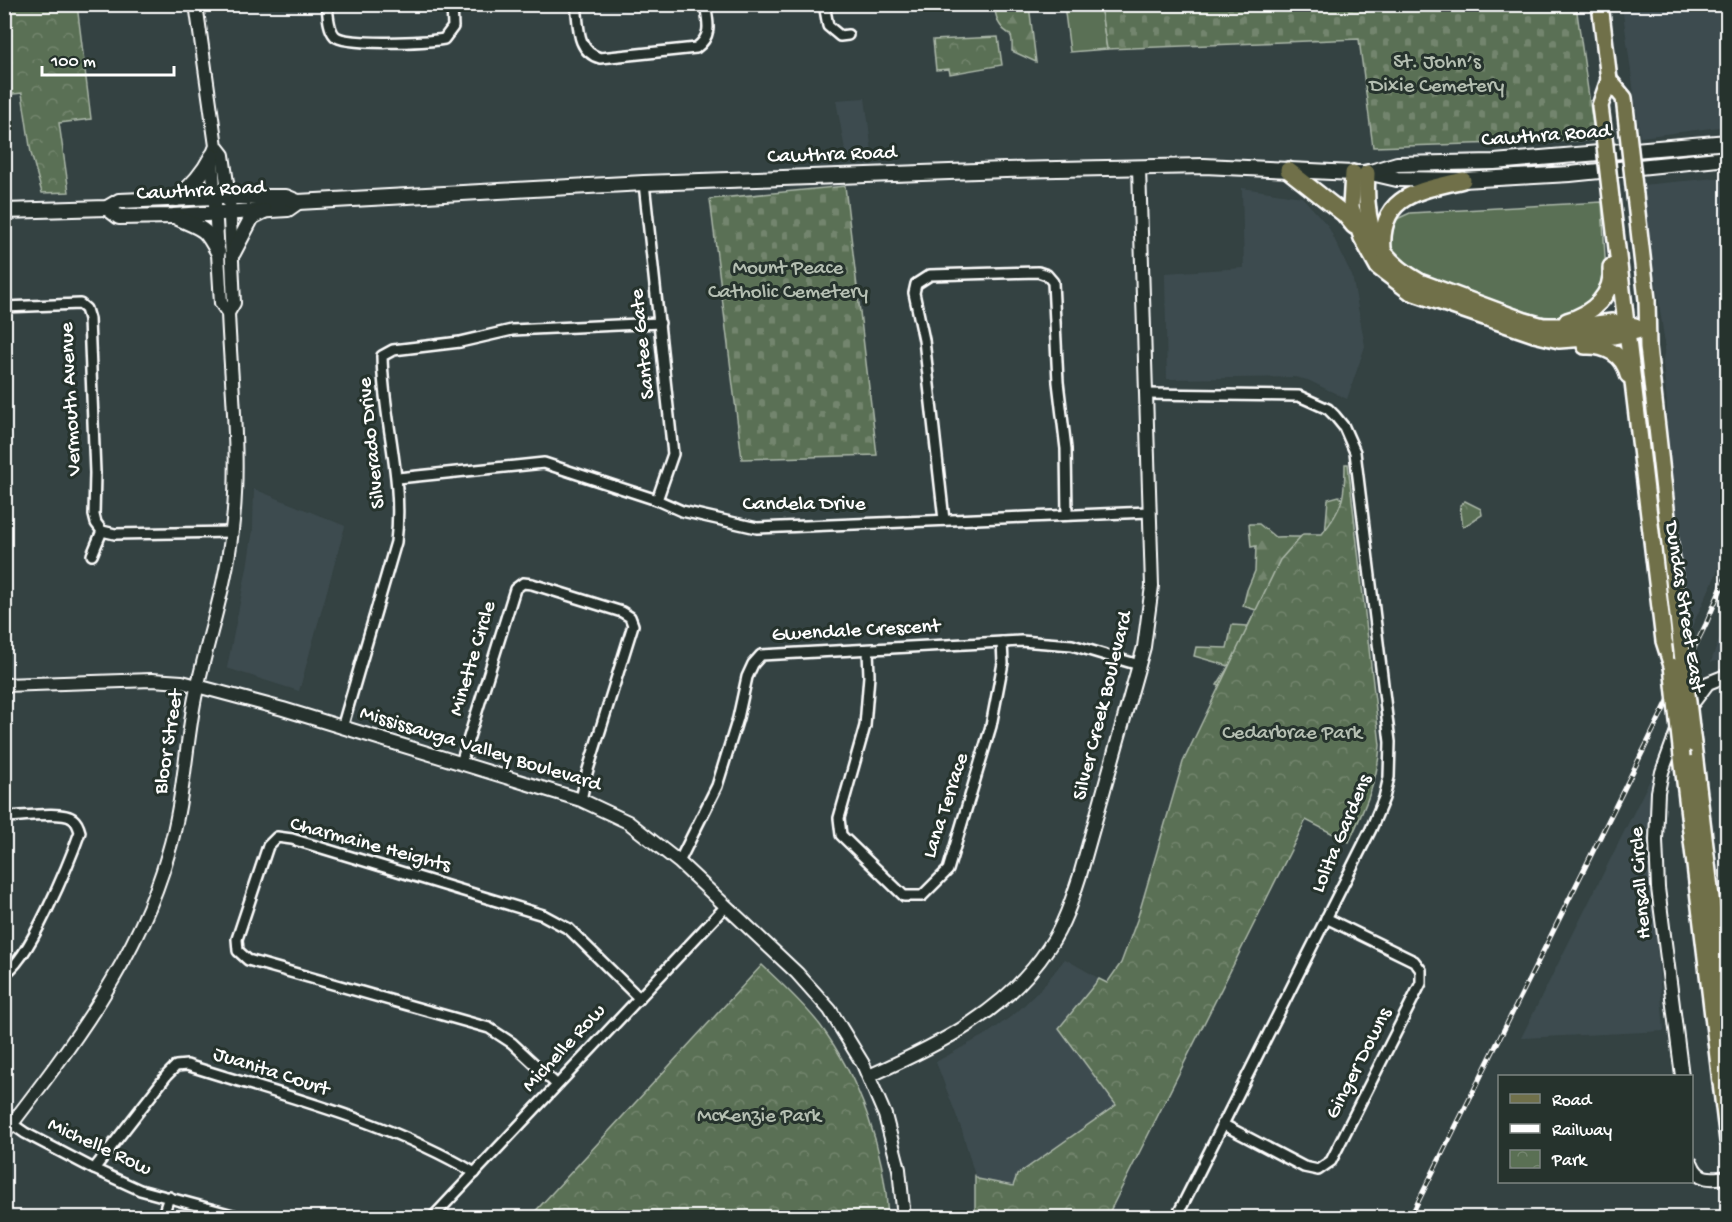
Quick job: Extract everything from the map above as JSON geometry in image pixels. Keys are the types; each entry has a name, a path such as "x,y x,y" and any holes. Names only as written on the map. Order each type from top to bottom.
{"main road":[{"name":"Dundas Street East","path":"1600,4 1610,80 1600,106 1613,222 1664,641 1672,666 1728,1141"},
{"name":"Dundas Street East","path":"1610,80 1624,98 1647,300 1648,347 1728,1042"},
{"name":"Cawthra Road","path":"1360,173 1397,164 1506,162 1728,142"},
{"path":"176,199 206,168 214,151"},
{"name":"Cawthra Road","path":"4,211 107,208 119,201 222,197 286,197 298,202 644,183 1204,166 1360,173 1396,179 1463,180 1570,174 1728,158"},
{"path":"1288,170 1344,214 1362,238 1378,267 1411,292 1534,334 1612,322 1626,329 1648,328"},
{"path":"1360,173 1351,207 1362,238"},
{"path":"1360,173 1372,232 1384,253 1404,273 1420,282 1557,332 1565,347 1600,346 1612,351 1626,369 1632,405 1636,413"},
{"path":"1384,253 1382,232 1391,211 1414,193 1463,180"},
{"name":"Cawthra Road","path":"107,208 118,217 173,216 288,209 298,202"},
{"path":"233,254 252,217 264,211"},
{"path":"173,216 195,224 205,231 218,252"},
{"path":"1557,332 1592,310 1605,294 1612,276 1608,234 1613,222"}],"street":[{"name":"Bloor Street","path":"196,4 223,212 233,254 234,303 228,313"},
{"path":"327,4 334,36 340,40 363,42 444,39 453,27 452,4"},
{"path":"576,4 581,42 585,51 600,58 696,48 704,43 708,34 705,4"},
{"path":"824,4 828,26 840,36 848,35"},
{"name":"Silver Creek Boulevard","path":"869,1076 979,1019 1017,988 1050,947 1070,907 1080,875 1146,638 1152,586 1139,168"},
{"name":"Santee Gate","path":"644,183 673,454 657,500"},
{"name":"Bloor Street","path":"8,1129 92,1016 111,985 149,907 168,857 183,792 198,686 226,569 236,490 228,313 221,303 218,252 223,212"},
{"path":"944,520 924,340 914,293 916,284 930,275 1038,272 1047,275 1053,282 1058,382 1066,449 1067,515"},
{"name":"Vermouth Avenue","path":"4,307 80,304 86,309 89,319 95,473 94,514 96,523 102,531"},
{"name":"Silverado Drive","path":"342,728 396,542 399,520 398,478 382,356 393,350 460,342 512,330 660,323"},
{"name":"Lolita Gardens","path":"1146,394 1299,396 1328,409 1344,427 1355,452 1389,742 1389,777 1384,798 1371,829 1176,1218"},
{"name":"Candela Drive","path":"398,478 544,463 657,500 682,511 757,528 1149,512"},
{"path":"92,555 102,531 115,534 232,532"},
{"name":"Minette Circle","path":"461,763 515,589 524,583 532,584 611,608 630,617 633,626 586,776 581,800"},
{"name":"Gwendale Crescent","path":"679,862 717,786 738,718 747,676 761,654 1021,641 1072,645 1139,664"},
{"name":"Lana Terrace","path":"868,650 869,676 865,726 839,818 841,835 903,896 922,896 948,870 991,726 1003,663 1002,642"},
{"name":"Hensall Circle","path":"1682,1075 1656,873 1658,792 1662,772 1681,720 1708,683 1728,675"},
{"name":"Mississauga Valley Boulevard","path":"4,685 152,680 182,682 581,800 628,822 658,843 679,862 797,972 830,1010 869,1076 885,1115 902,1191 904,1218"},
{"path":"4,817 63,815 73,819 80,832 52,899 19,961 9,972 4,973"},
{"name":"Charmaine Heights","path":"556,1084 512,1043 489,1028 248,960 243,956 238,951 237,939 268,846 277,837 292,839 543,915 569,929 639,998"},
{"name":"Michelle Row","path":"432,1218 725,907"},
{"name":"Ginger Downs","path":"1222,1124 1304,1167 1318,1170 1331,1161 1337,1151 1421,983 1421,970 1414,961 1326,918"},
{"name":"Juanita Court","path":"94,1169 167,1076 176,1066 187,1065 393,1131 475,1173"},
{"name":"Michelle Row","path":"8,1129 25,1133 140,1190 244,1218"},
{"path":"1693,1167 1695,1172 1702,1177 1713,1179 1728,1177"},
{"path":"162,1218 169,1197"}],"shaded area":[{"path":"1622,5 1727,5 1727,126 1640,137"},
{"path":"865,98 872,153 846,155 836,100"},
{"path":"1727,177 1727,543 1719,568 1689,633 1667,434 1663,362 1665,344 1642,185"},
{"path":"1242,188 1302,197 1328,226 1352,276 1365,346 1347,399 1308,380 1295,377 1167,379 1165,273 1244,268"},
{"path":"254,489 345,526 299,691 227,668 253,530"},
{"path":"1727,618 1727,660 1711,662"},
{"path":"1652,776 1649,853 1664,1031 1521,1038"},
{"path":"1065,959 1107,983 1191,1051 1107,1218 975,1217 975,1176 962,1130 936,1062 990,1032 1016,1013 1041,989"}],"green space":[{"path":"4,5 77,5 91,119 59,123 69,192 42,193 31,153 22,93 5,95"},
{"path":"994,5 1029,5 1036,62 1012,51 1011,36 999,23"},
{"path":"1064,5 1100,5 1107,49 1070,52"},
{"name":"St. John’s Dixie Cemetery","path":"1100,5 1576,5 1595,140 1373,147 1359,39 1107,49"},
{"path":"998,37 1002,65 950,74 949,69 936,70 933,40"},
{"name":"Mount Peace Catholic Cemetery","path":"845,186 877,455 742,459 710,199"},
{"path":"1602,202 1606,275 1595,301 1567,318 1539,316 1421,275 1406,268 1390,249 1390,226 1399,218 1410,213"},
{"name":"Cedarbrae Park","path":"1345,464 1348,464 1380,745 1373,783 1349,842 1306,820 1107,1217 975,1217 975,1176 978,1179 1013,1186 1017,1175 1116,1105 1059,1028 1099,979 1107,983 1121,963 1137,920 1183,762 1280,560 1303,534 1322,534 1339,509 1343,494"},
{"path":"1339,496 1346,503 1234,689 1217,685 1229,666 1194,656 1196,647 1227,648 1232,625 1248,626 1256,610 1243,606 1255,571 1256,546 1251,547 1249,524 1259,524 1275,537 1325,535 1328,499"},
{"path":"1465,501 1481,509 1482,515 1463,527 1460,505"},
{"name":"McKenzie Park","path":"762,965 820,1025 847,1068 876,1141 882,1166 888,1217 530,1217"}],"railway":[{"path":"1410,1218 1706,624 1728,572"}]}
